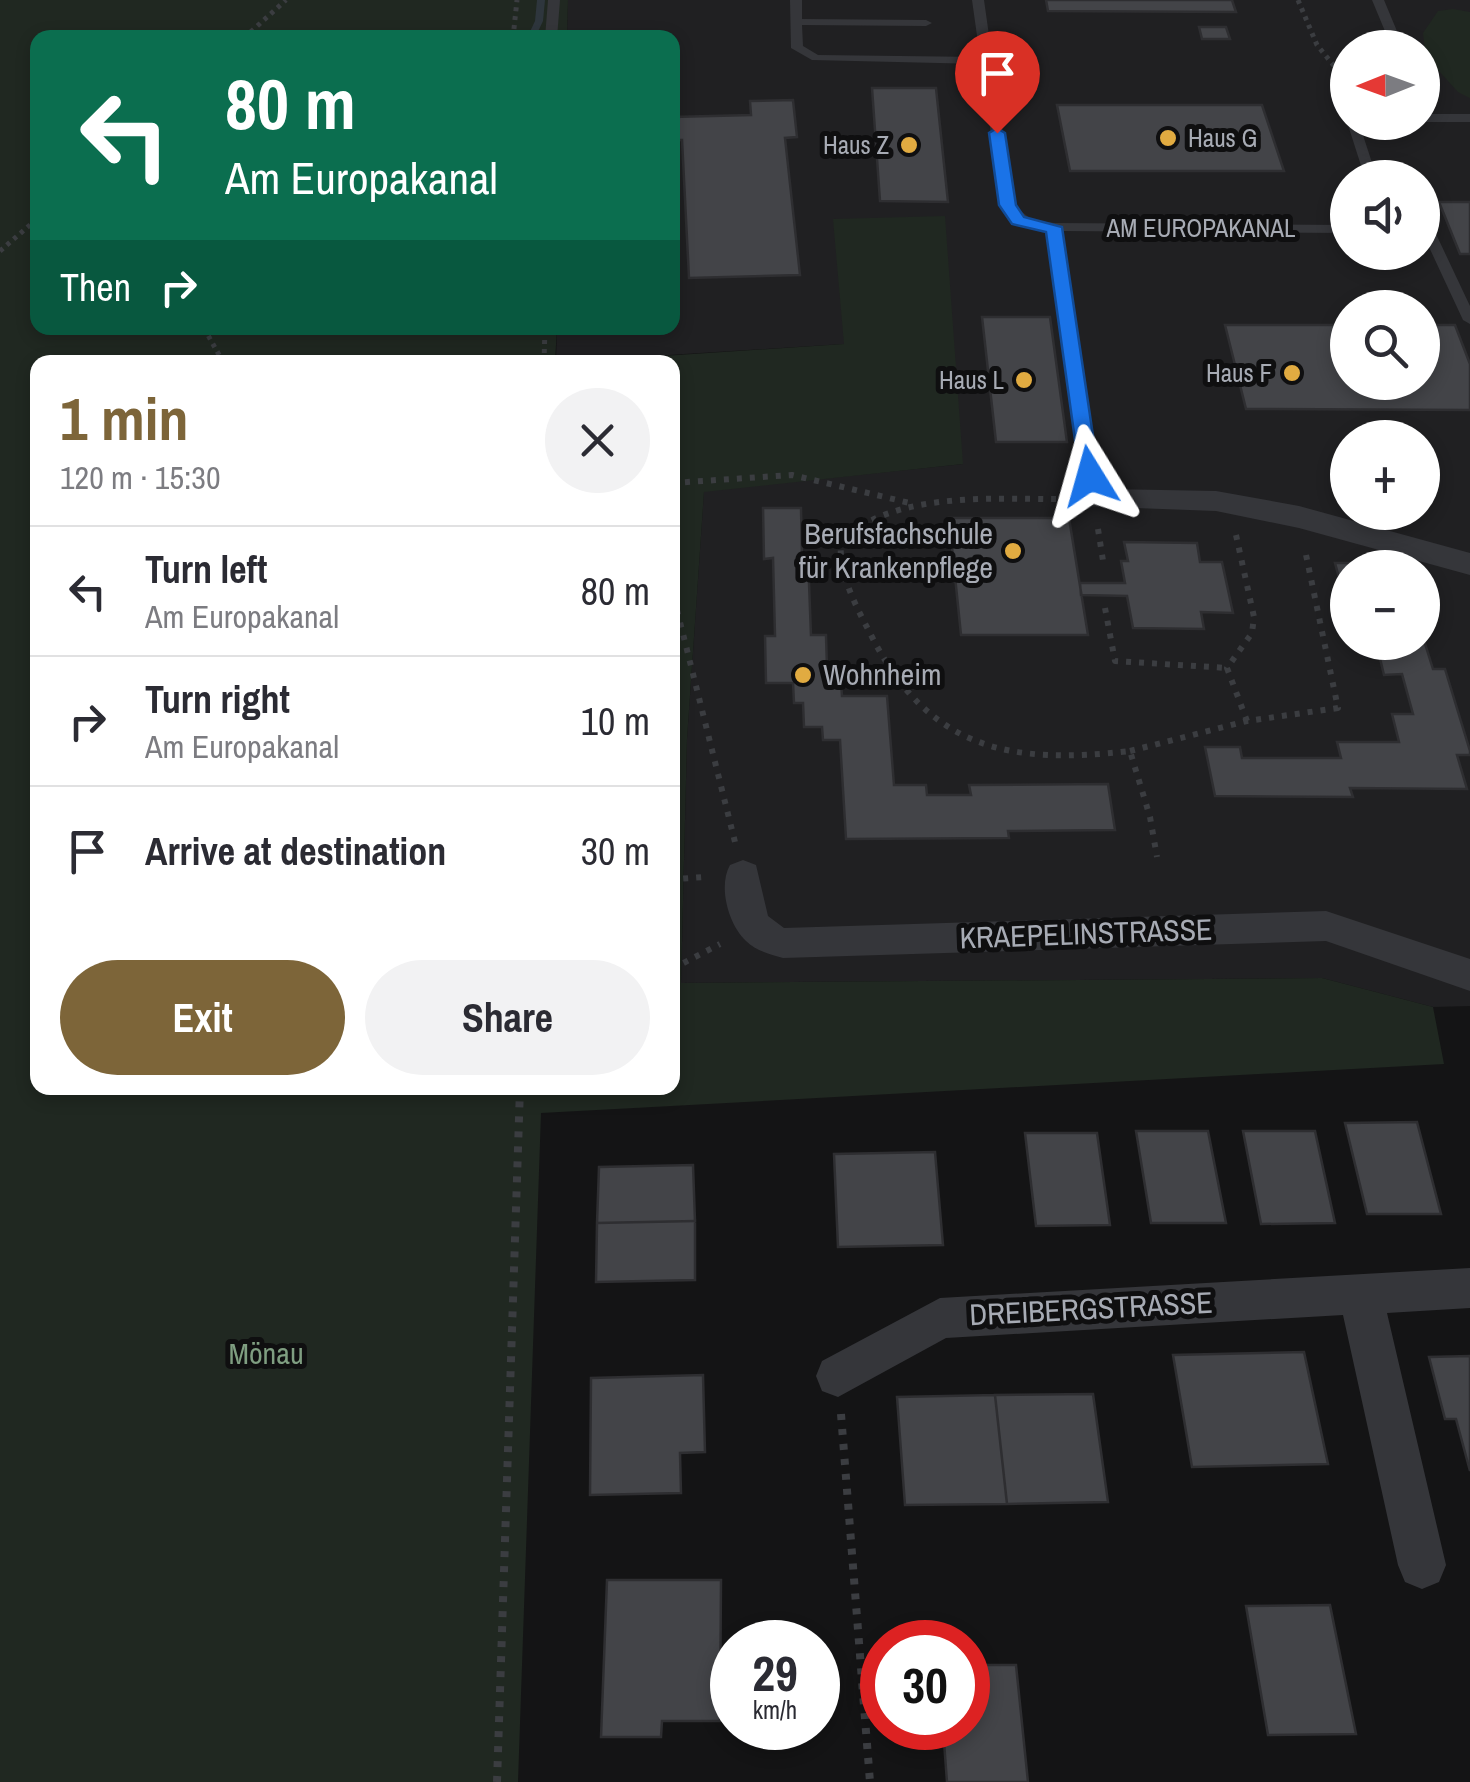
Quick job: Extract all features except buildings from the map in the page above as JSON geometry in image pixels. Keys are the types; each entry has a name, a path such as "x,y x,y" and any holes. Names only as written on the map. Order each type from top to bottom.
{"street":[{"path":"1086,452 1093,499 1216,500 1299,517 1470,564"},
{"path":"743,875 747,915 753,927"},
{"name":"KRAEPELINSTRASSE","path":"753,927 767,939 783,943 1326,926 1368,937 1443,969 1470,975"},
{"name":"DREIBERGSTRASSE","path":"838,1376 940,1318 1470,1288"},
{"path":"1360,1292 1422,1566"}],"lane":[{"path":"552,30 554,0"},
{"path":"796,0 797,48 816,58 986,61"},
{"name":"AM EUROPAKANAL","path":"978,0 1008,205 1018,220 1032,226 1054,227 1330,228"},
{"path":"1378,0 1390,30"},
{"path":"797,22 926,22"},
{"path":"1440,115 1470,118"},
{"path":"1054,227 1086,452"},
{"path":"1440,256 1470,320"}],"path":[{"path":"253,30 286,0"},
{"path":"514,30 516,0"},
{"path":"1298,0 1312,38 1330,66"},
{"path":"0,250 30,225"},
{"path":"680,482 792,475 916,504"},
{"path":"1104,567 1093,499 942,500 916,504 861,526 841,540 839,550 842,568 870,635 923,714 952,735 978,745 1085,758 1130,751 1247,720 1338,708 1299,517"},
{"path":"1227,668 1252,633 1254,617 1229,505"},
{"path":"1105,608 1116,661 1227,668"},
{"path":"680,622 743,875"},
{"path":"1227,668 1247,720"},
{"path":"1130,751 1150,817 1157,857"},
{"path":"680,965 753,927"},
{"path":"497,1782 520,1095"},
{"path":"838,1376 870,1782"}],"shaded area":[{"path":"568,0 1470,0 1470,1006 1433,1007 1322,978 681,983 687,739 704,491 963,464 844,344 668,355 556,355 557,335 680,335 680,30 567,30"}],"green space":[{"name":"Mönau","path":"0,0 568,0 567,30 30,30 30,335 557,335 555,355 30,355 30,1095 680,1095 678,355 844,344 833,219 945,216 963,464 704,492 687,739 681,983 1322,978 1433,1007 1444,1064 541,1113 518,1782 0,1782"},
{"path":"1438,11 1470,12 1470,98 1458,92 1440,72 1440,30 1425,30"}],"waterway":[{"path":"535,30 541,0"}],"place":[{"name":"Haus G","path":"1168,138"},
{"name":"Haus Z","path":"909,145"},
{"name":"Haus F","path":"1292,373"},
{"name":"Haus L","path":"1024,380"},
{"name":"Berufsfachschule für Krankenpflege","path":"1013,551"},
{"name":"Wohnheim","path":"803,675"}],"route":[{"path":"997,133 1008,205 1018,220 1032,226 1054,227 1090,476"}]}
